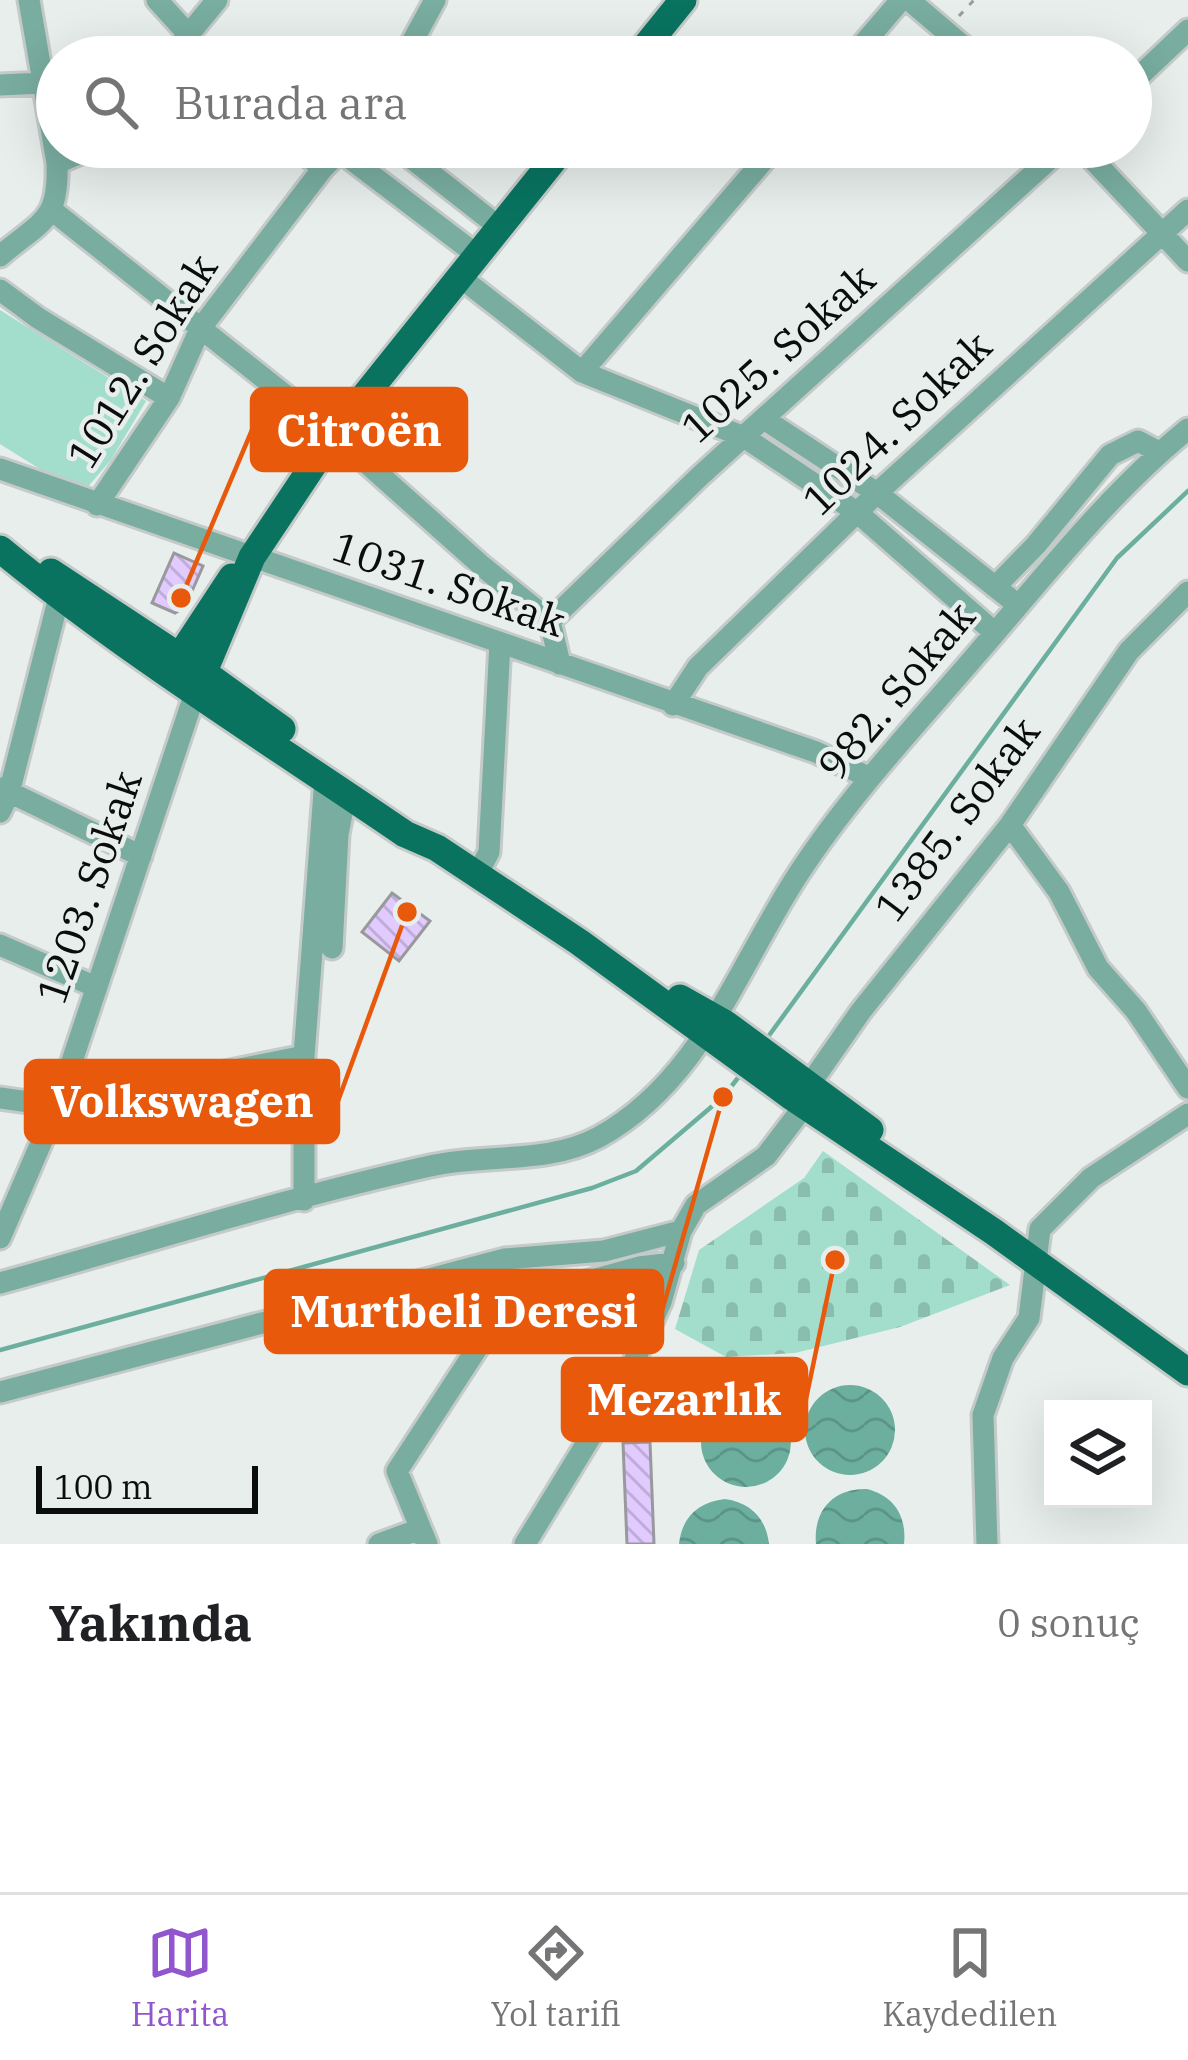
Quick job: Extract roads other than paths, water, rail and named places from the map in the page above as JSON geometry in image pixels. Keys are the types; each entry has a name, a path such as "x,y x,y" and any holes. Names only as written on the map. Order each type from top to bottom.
{"main road":[{"path":"654,36 683,0"},
{"path":"188,675 252,557 334,434 547,168"},
{"path":"0,546 59,597 188,675 413,823 437,848"},
{"path":"0,546 67,581 335,786 716,1030 970,1207 994,1232 1186,1366"}],"street":[{"path":"29,0 36,45"},
{"path":"157,0 172,36"},
{"path":"189,36 218,0"},
{"path":"415,36 435,0"},
{"path":"872,36 905,0 952,36"},
{"path":"1152,63 1188,30"},
{"path":"0,85 36,83"},
{"path":"0,256 53,211 57,168"},
{"name":"1012. Sokak","path":"97,505 169,398 200,328 323,168"},
{"path":"362,168 582,372 744,437 858,513 995,633"},
{"path":"424,168 499,227"},
{"path":"582,372 757,168"},
{"name":"1025. Sokak","path":"550,621 764,418 1040,168"},
{"path":"1102,168 1188,261"},
{"name":"1024. Sokak","path":"673,705 698,667 877,493 1188,210"},
{"path":"53,211 334,434 550,621 560,664"},
{"path":"0,290 169,398"},
{"path":"764,418 877,493 1018,605"},
{"name":"982. Sokak","path":"0,1283 433,1165 545,1156 595,1139 634,1114 673,1080 716,1030 800,872 870,778 1018,605 1160,452 1188,429"},
{"path":"995,587 1111,455 1138,441 1160,452"},
{"name":"1031. Sokak","path":"0,469 816,752 870,778"},
{"name":"1385. Sokak","path":"681,1231 696,1204 766,1156 803,1091 940,908 1010,825 1129,651 1188,592"},
{"path":"59,597 3,798 141,856"},
{"path":"477,874 489,852 500,643"},
{"name":"1203. Sokak","path":"0,1238 57,1106 141,856 188,675"},
{"path":"332,948 338,834 335,786"},
{"path":"304,1200 304,1056 335,786"},
{"path":"1010,825 1059,892 1098,968 1136,1011 1188,1088"},
{"path":"0,945 96,987"},
{"path":"0,1098 57,1106 304,1056"},
{"path":"987,1544 983,1415 1004,1358 1029,1318 1040,1229 1091,1178 1188,1114"},
{"path":"0,1392 505,1259 604,1251 681,1231 674,1263 626,1379 525,1544"},
{"path":"379,1544 423,1537 397,1472 506,1304 674,1263"}],"water":[{"path":"850,1385 867,1388 882,1398 892,1413 892,1447 882,1462 867,1472 850,1475 833,1472 818,1462 808,1447 805,1430 808,1413 818,1398 833,1388"},
{"path":"746,1397 763,1400 778,1410 788,1425 788,1459 778,1474 763,1484 746,1487 729,1484 714,1474 704,1459 701,1442 704,1425 714,1410 729,1400"},
{"path":"867,1489 897,1509 904,1544 816,1544 818,1521 828,1504 844,1493"},
{"path":"725,1499 756,1513 769,1544 679,1544 693,1512"}],"waterway":[{"path":"765,1041 1117,558 1188,491"},
{"path":"0,1350 592,1188 636,1171 723,1097 741,1074"}],"place":[{"name":"Citroën","path":"181,598"},
{"name":"Volkswagen","path":"407,912"},
{"name":"Murtbeli Deresi","path":"723,1097"},
{"name":"Mezarlık","path":"835,1260"}]}
